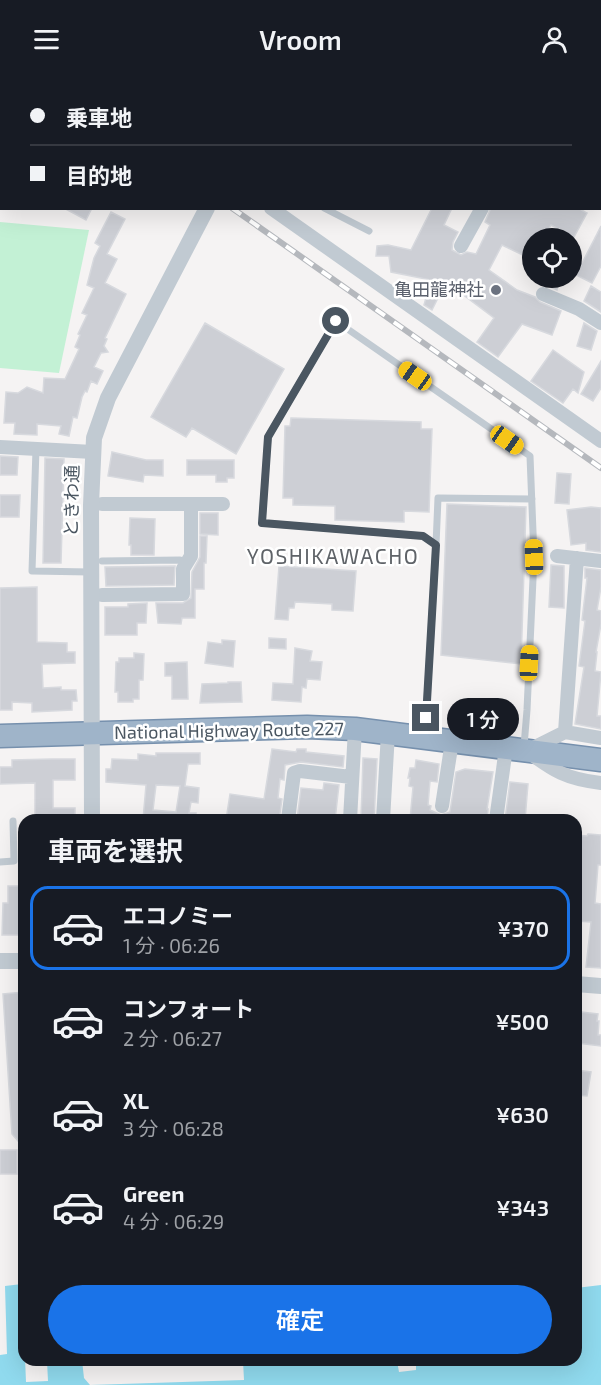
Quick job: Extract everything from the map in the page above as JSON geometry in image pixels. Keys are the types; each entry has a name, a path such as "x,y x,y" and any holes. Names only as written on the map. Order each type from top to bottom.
{"highway":[{"name":"National Highway Route 227","path":"0,736 307,727 355,729 601,760"}],"street":[{"name":"ときわ通","path":"92,814 91,734 96,567 93,452 98,423 108,398 206,210"},
{"path":"461,246 481,210"},
{"path":"280,211 601,441"},
{"path":"543,294 579,309 601,323"},
{"path":"0,447 93,452"},
{"path":"102,504 223,504"},
{"path":"102,595 183,594 183,569 191,556 191,504"},
{"path":"557,556 601,561"},
{"path":"565,732 577,558"},
{"path":"350,814 355,729"},
{"path":"518,750 565,732 601,738"},
{"path":"382,814 388,734"},
{"path":"442,806 452,741"},
{"path":"518,750 554,771 580,781 601,783"},
{"path":"498,814 518,750"},
{"path":"289,814 294,773 300,771 351,777"},
{"path":"0,961 18,961"},
{"path":"582,984 601,986"}],"lane":[{"path":"328,210 369,231"},
{"path":"436,545 423,536 262,523 268,437 336,321 530,456 534,557 527,710 518,750"},
{"path":"36,449 32,571 180,560 187,563"},
{"path":"426,718 438,498 532,499"},
{"path":"0,862 14,861 13,820"}],"green space":[{"path":"0,222 89,230 59,373 0,368"}],"water":[{"path":"18,1284 18,1366 25,1366 26,1382 48,1381 47,1366 83,1366 84,1378 90,1385 0,1385 0,1355 7,1354 5,1286"},
{"path":"601,1285 601,1385 90,1385 244,1380 243,1366 398,1366 399,1372 416,1370 416,1366 582,1366 582,1287"}],"building":[{"path":"68,210 91,210 86,220"},
{"path":"431,210 451,210 444,225 458,232 452,250 461,255 467,252 476,254 490,225 485,222 490,210 582,210 587,213 579,228 557,228 551,225 549,228 522,228 522,255 502,245 489,270 517,290 561,311 552,335 522,324 498,357 477,342 494,318 446,282 432,310 424,305 431,280 391,272 389,256 376,256 377,246 388,245 411,250"},
{"path":"111,212 125,219 107,254 117,259 105,283 126,294 105,338 107,339 104,346 108,352 101,353 94,367 103,371 97,384 91,381 87,392 85,391 77,418 73,417 69,436 59,434 61,426 37,424 37,435 14,434 15,423 4,423 6,392 18,393 27,387 43,393 44,378 65,379 79,349 75,347 80,335 78,334 87,315 82,313 94,288 87,285 94,258 100,246 95,243"},
{"path":"601,226 601,266 592,283 582,278 582,263"},
{"path":"591,286 601,292 601,312 584,301"},
{"path":"205,323 284,369 236,454 192,428 186,437 151,417"},
{"path":"584,323 597,331 591,350 577,346"},
{"path":"553,350 584,372 578,393 573,389 563,403 531,381"},
{"path":"601,361 601,388 593,401 581,394"},
{"path":"291,418 421,422 421,429 432,429 429,512 404,511 404,522 335,520 335,506 293,505 293,498 283,498 285,426 290,426"},
{"path":"112,452 146,460 163,460 163,476 144,475 143,482 108,476"},
{"path":"0,456 18,457 17,475 0,475"},
{"path":"45,458 64,459 61,563 43,563"},
{"path":"187,460 234,460 234,478 227,478 227,482 216,482 216,475 187,475"},
{"path":"557,473 571,474 569,504 555,503"},
{"path":"0,495 20,495 19,517 0,517"},
{"path":"447,504 526,507 521,664 441,655"},
{"path":"601,508 601,552 586,550 586,543 571,545 567,510"},
{"path":"200,513 218,513 218,535 200,534"},
{"path":"130,518 155,519 154,555 131,555"},
{"path":"200,536 207,536 206,563 204,563 204,589 195,589 195,618 182,618 181,624 158,623 156,603 183,603 191,598 192,572 200,557"},
{"path":"551,565 564,566 564,608 549,607"},
{"path":"175,566 174,585 106,586 105,567"},
{"path":"279,566 356,571 353,611 332,610 332,604 295,602 294,608 289,608 288,620 275,619"},
{"path":"585,568 601,570 597,610 601,611 601,624 595,671 601,672 597,716 601,716 601,729 575,724 584,667 579,666 585,621 582,620 587,578 585,578"},
{"path":"37,587 37,642 67,643 67,652 75,652 75,663 42,664 43,688 61,687 61,690 76,690 77,701 72,701 72,710 32,712 32,703 12,702 12,710 0,710 0,588"},
{"path":"147,603 146,623 137,623 137,635 105,635 105,607 128,607 128,604"},
{"path":"269,638 286,639 286,649 269,648"},
{"path":"222,640 235,641 233,667 205,663 208,642 222,644"},
{"path":"295,648 312,651 310,661 322,662 320,680 307,679 306,688 302,687 301,702 272,700 273,683 293,684"},
{"path":"134,653 144,654 143,680 139,680 139,699 133,699 133,702 118,702 118,692 115,692 116,662 119,662 119,658 134,658"},
{"path":"187,662 188,699 172,699 172,676 165,676 165,663"},
{"path":"241,682 242,702 200,703 202,684"},
{"path":"272,749 296,752 297,749 306,749 306,752 344,756 343,767 301,762 285,765 284,780 280,779 278,798 282,799 280,814 227,814 230,794 264,799"},
{"path":"156,753 200,753 200,764 188,764 185,786 199,788 198,803 191,802 189,813 196,814 144,814 146,785 106,782 106,769 111,769 112,759 138,760 138,754 156,756","holes":["156,785 180,786 176,812 153,810"]},
{"path":"363,758 377,759 374,814 361,814"},
{"path":"75,759 75,780 53,780 53,808 75,808 75,814 35,814 35,783 0,784 0,767 12,767 12,760"},
{"path":"416,760 439,764 437,782 430,781 428,805 431,806 430,810 439,814 411,814 413,787 409,786 410,778 408,778 410,768 415,768"},
{"path":"465,769 493,772 488,814 444,814 450,812 456,772"},
{"path":"510,782 528,784 526,814 506,814"},
{"path":"324,783 339,785 336,814 298,814 301,788 323,790"},
{"path":"588,834 601,835 601,865 598,865 595,903 601,904 601,968 586,967 591,922 582,921 582,836"},
{"path":"8,886 18,886 18,935 2,935 3,903 8,903"},
{"path":"18,993 18,1141 12,1134 3,994"},
{"path":"582,1012 598,1014 598,1035 601,1035 601,1046 582,1044"},
{"path":"582,1071 591,1072 587,1096 582,1096"},
{"path":"0,1150 17,1150 17,1174 0,1174"}],"railway":[{"path":"235,210 601,468"}],"place":[{"name":"亀田龍神社","path":"496,290"}],"district":[{"name":"YOSHIKAWACHO","path":"333,557"}],"route":[{"path":"336,321 268,437 262,523 423,536 436,545 426,718"}]}
